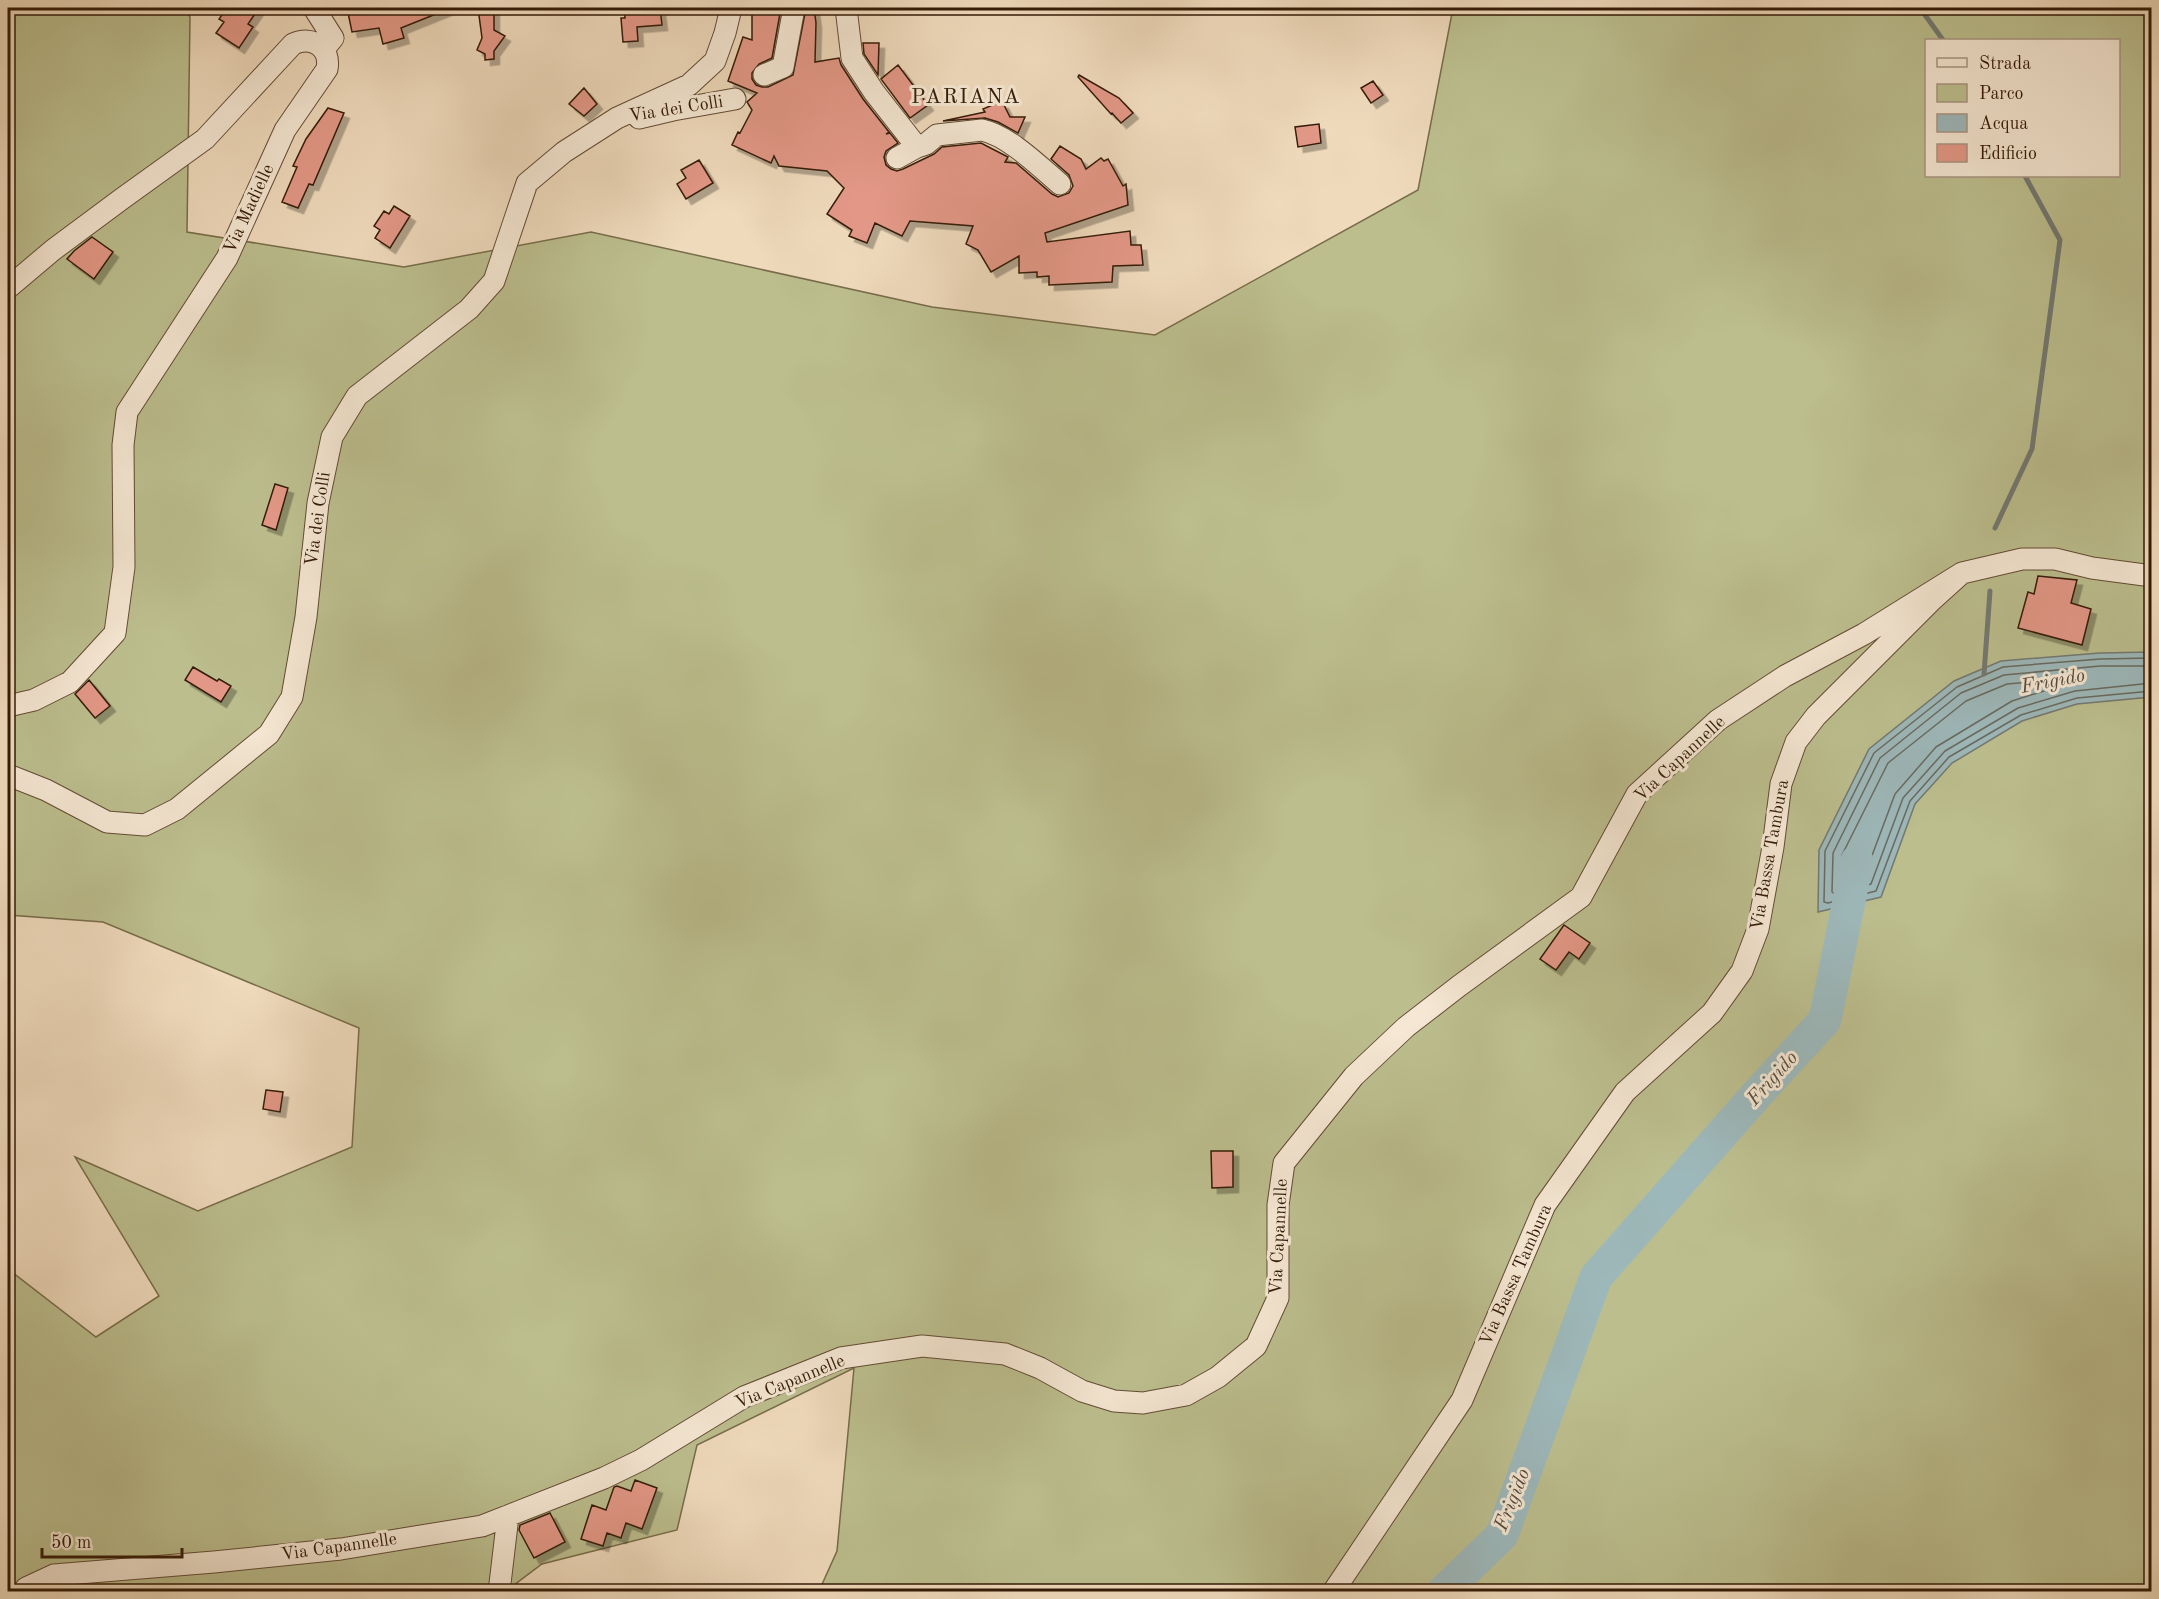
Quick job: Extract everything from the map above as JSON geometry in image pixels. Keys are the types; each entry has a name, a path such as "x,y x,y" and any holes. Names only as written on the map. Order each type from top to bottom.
{"street":[{"name":"Via Madielle","path":"8,706 34,700 70,682 115,633 124,567 123,445 127,412 227,258 285,130 327,69 328,62 324,50 333,38 314,8"},
{"name":"Via dei Colli","path":"8,775 46,790 107,822 145,825 177,809 269,734 292,698 306,617 318,503 332,437 357,396 469,309 494,281 527,183 564,152 617,118 689,85 715,61 731,8"},
{"path":"764,75 783,67 794,8"},
{"path":"846,8 852,58 873,92 917,147"},
{"path":"8,288 53,250 205,139 293,44 306,40 324,50"},
{"name":"Via dei Colli","path":"617,118 636,119 735,99"},
{"path":"897,158 926,144 937,135 982,130 1020,151 1060,184"},
{"name":"Via Bassa Tambura","path":"1333,1592 1462,1400 1545,1205 1625,1092 1712,1013 1742,971 1758,929 1773,847 1781,784 1796,742 1816,716 1962,573 2022,559 2055,559 2092,568 2151,576"},
{"name":"Via Capannelle","path":"24,1592 26,1588 54,1575 341,1549 482,1526 604,1478 641,1460 744,1397 841,1358 922,1346 1005,1354 1040,1368 1082,1391 1114,1401 1143,1403 1186,1395 1218,1377 1256,1346 1278,1298 1278,1205 1284,1163 1354,1077 1424,1013 1581,897 1637,794 1718,720 1785,676 1864,634 1962,573"},
{"path":"499,1592 508,1516"}],"green space":[{"path":"8,8 184,8 190,17 187,232 404,267 591,232 932,307 1155,335 1418,190 1453,8 2151,8 2151,1591 819,1591 837,1551 854,1368 697,1445 677,1530 542,1564 506,1591 22,1591 8,1575 8,1269 96,1337 159,1296 75,1157 198,1211 352,1147 359,1028 103,922 8,915"}],"water":[{"path":"2151,652 2151,697 2077,704 2022,721 1952,763 1915,804 1881,897 1818,912 1819,850 1869,749 1954,681 2001,661 2100,653"}],"building":[{"path":"227,8 259,8 248,24 253,27 239,48 216,33 224,22 219,19"},
{"path":"347,8 451,8 401,28 404,38 383,44 379,28 352,32"},
{"path":"478,8 494,8 494,30 505,36 494,51 494,59 485,60 485,54 477,50 482,38"},
{"path":"624,8 660,8 662,25 637,27 638,41 623,42 621,18 625,18"},
{"path":"752,8 781,8 772,58 759,64 752,73 752,79 756,85 768,87 793,75 806,8 814,8 815,62 839,58 841,65 863,99 889,132 886,134 890,133 898,143 886,151 884,157 886,165 891,169 897,171 903,169 934,154 942,147 981,143 1008,157 1005,162 1016,163 1058,197 1069,193 1073,186 1069,175 1051,159 1060,146 1081,159 1086,169 1101,158 1104,161 1108,159 1123,186 1126,184 1128,205 1045,233 1047,242 1130,231 1131,245 1141,245 1143,265 1113,266 1112,282 1049,285 1049,276 1037,277 1037,272 1019,273 1019,256 991,272 978,250 966,244 973,226 910,221 902,236 875,223 867,243 849,236 852,230 827,214 844,188 827,171 779,166 774,156 771,163 732,145 752,110 747,102 757,93 728,81 743,37 752,40"},
{"path":"863,43 879,43 878,75 864,54"},
{"path":"898,65 928,105 910,118 881,79"},
{"path":"1079,75 1119,98 1133,113 1121,123 1078,77"},
{"path":"1373,81 1383,95 1371,103 1361,88"},
{"path":"584,88 597,104 584,116 569,104"},
{"path":"1003,103 1010,117 1025,117 1018,133 985,118 943,121 985,112 983,109"},
{"path":"328,108 344,113 313,185 309,184 298,208 282,202 297,167 293,166 306,139"},
{"path":"1319,124 1321,143 1298,147 1295,127"},
{"path":"699,160 713,183 686,199 677,184 686,178 681,170"},
{"path":"394,206 410,216 390,248 375,238 380,230 374,226 384,211 389,214"},
{"path":"92,237 113,252 94,279 67,259"},
{"path":"275,484 288,488 276,530 262,525"},
{"path":"2038,576 2077,580 2071,603 2091,609 2082,645 2018,628 2028,592 2034,594"},
{"path":"193,667 231,686 221,702 185,680"},
{"path":"89,680 110,706 95,718 75,694"},
{"path":"1564,925 1590,943 1579,959 1569,952 1556,970 1540,959"},
{"path":"266,1090 283,1092 280,1112 263,1109"},
{"path":"1211,1151 1233,1151 1233,1187 1212,1188"},
{"path":"635,1480 657,1488 642,1529 626,1523 621,1538 607,1533 603,1546 581,1539 592,1505 606,1510 614,1487 631,1491"},
{"path":"550,1513 565,1542 534,1558 519,1530 520,1525"}],"waterway":[{"path":"1920,8 1942,39"},
{"path":"1995,528 2032,449 2060,240 2026,177"},
{"path":"1984,674 1990,591"},
{"name":"Frigido","path":"1443,1592 1502,1535 1596,1277 1825,1020 1857,861"}],"district":[{"name":"PARIANA","path":"966,97"}]}
